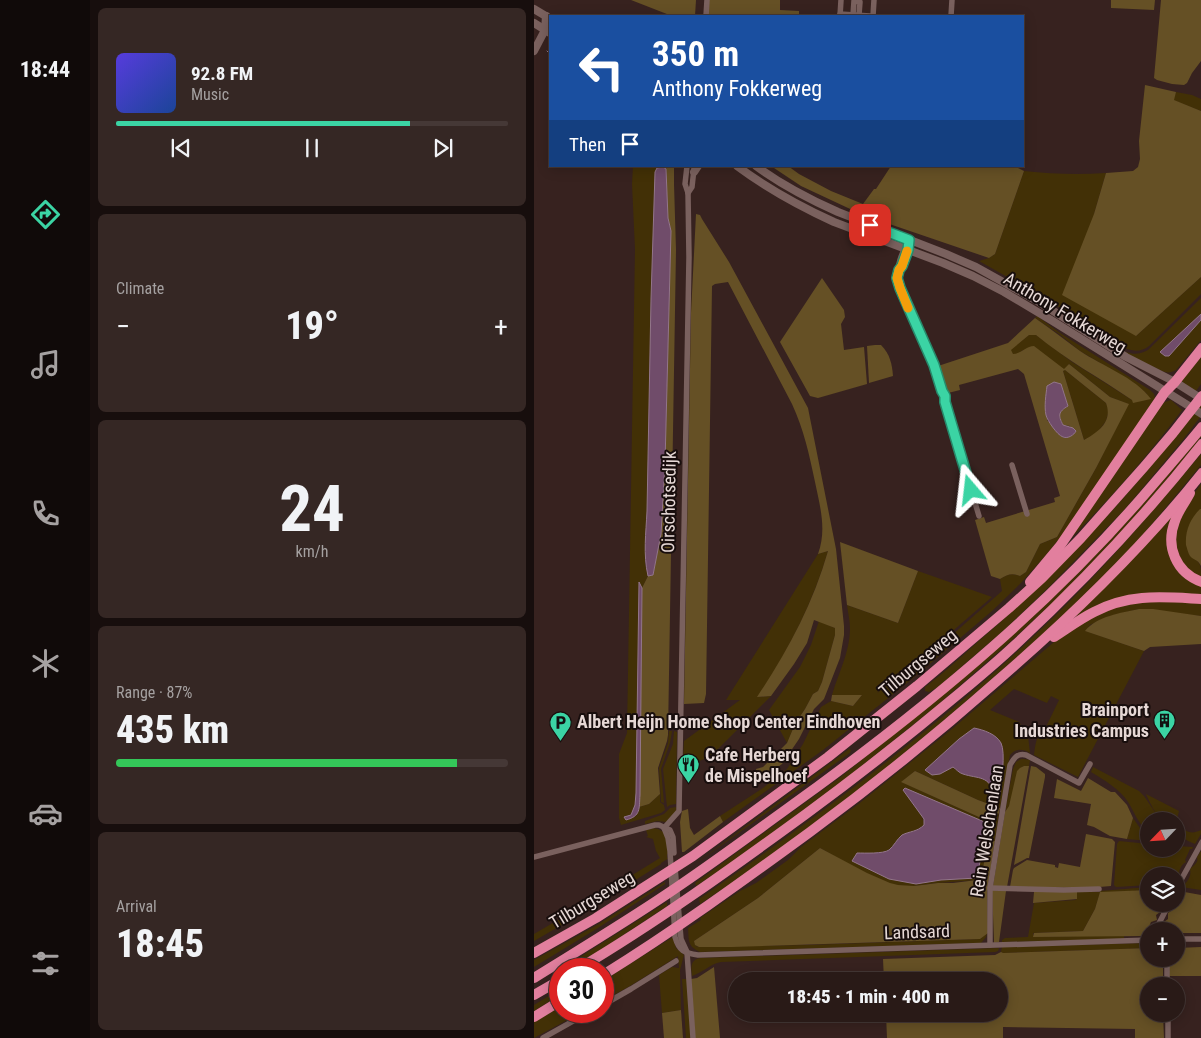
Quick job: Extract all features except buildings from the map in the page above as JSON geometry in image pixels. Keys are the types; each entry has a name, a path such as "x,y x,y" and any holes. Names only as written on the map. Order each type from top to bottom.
{"highway":[{"path":"1009,608 1060,546 1165,392 1201,348"},
{"name":"Tilburgseweg","path":"534,953 596,918 692,856 836,751 917,686 1009,608 1081,538 1173,433 1198,396"},
{"name":"Tilburgseweg","path":"534,978 694,876 901,723 1007,635 1053,592 1128,514 1201,426"},
{"path":"597,958 739,863 848,783 939,711 1013,647 1102,559 1136,522 1201,444"},
{"path":"1200,475 1175,520 1171,540 1174,556 1180,566 1192,578 1201,582"},
{"path":"614,968 748,878 857,797 948,724 1072,614 1150,534 1200,475"},
{"path":"1034,649 1086,616 1115,603 1149,597 1201,599"},
{"path":"534,995 549,986"},
{"path":"534,1016 549,1007"}],"main road":[{"path":"534,9 548,18"},
{"path":"534,24 548,18"},
{"path":"534,51 548,32 548,18"},
{"path":"534,24 548,32"},
{"name":"Anthony Fokkerweg","path":"738,167 764,185 802,207 834,222 973,276 1004,292 1201,414"},
{"name":"Anthony Fokkerweg","path":"757,167 806,198 991,275 1040,302 1126,357 1198,396"}],"street":[{"path":"706,15 707,0"},
{"path":"841,0 840,15 856,15"},
{"path":"871,15 874,0"},
{"path":"951,15 952,0"},
{"name":"Oirschotsedijk","path":"664,828 678,811 689,257 688,193 685,184 687,167"},
{"name":"Oirschotsedijk","path":"688,193 692,187 695,168"},
{"path":"909,240 898,264 897,278 945,396 945,402 979,516"},
{"path":"1012,465 1027,514"},
{"name":"Rein Welschenlaan","path":"990,945 990,888 1010,765 1015,757 1020,754 1026,755 1079,783 1090,764"},
{"path":"534,857 655,824 664,828 670,851 676,937 679,949 687,952 693,1038"},
{"path":"1185,872 1201,842"},
{"path":"990,888 1099,889"},
{"path":"1185,939 1201,939"},
{"name":"Landsard","path":"687,952 698,955 1140,940"},
{"path":"614,999 676,961"},
{"path":"1168,1022 1168,1038"},
{"path":"543,1038 570,1023"}],"shaded area":[{"path":"631,0 696,0 695,15 669,15"},
{"path":"709,0 780,0 780,10 799,11 799,15 707,15"},
{"path":"1111,0 1155,0 1154,10 1111,8"},
{"path":"1161,0 1201,0 1201,61 1184,85 1172,84 1154,78"},
{"path":"1145,85 1176,92 1174,100 1201,111 1202,276 1136,336 1062,295 1094,214 1106,173 1133,171 1138,167"},
{"path":"1176,92 1201,99 1201,111 1173,100"},
{"path":"633,167 657,168 655,172 645,544 645,563 648,576 642,588 639,584 635,805 632,814 624,817 636,816 639,807 649,804 660,794 660,802 664,805 665,810 661,813 621,825 619,818 619,754 627,733 635,249"},
{"path":"657,167 674,167 676,250 668,735 658,768 660,794 649,804 639,807 642,588 648,576 653,575 661,534 665,463 671,231 668,218 666,169"},
{"path":"663,167 666,169 668,218 671,231 665,463 661,534 653,575 648,576 645,544 655,172 657,168"},
{"path":"772,167 789,167 831,191 863,204 874,189 876,189 890,167 1016,167 1024,171 995,254 989,258 863,215 801,186"},
{"path":"1024,171 1065,174 1106,173 1094,214 1136,336 1201,277 1201,294 1149,346 1142,350 1132,350 1122,347 1043,297 979,261 995,254"},
{"path":"696,214 700,215 729,262 808,408 836,549 844,626 840,658 824,699 814,709 799,739 782,764 758,781 756,769 763,767 787,743 795,724 813,694 818,691 822,682 835,635 835,628 814,620 807,643 771,696 757,697 779,663 807,609 828,551 818,554 822,536 821,509 803,433 792,404 728,282 715,284 712,286 706,694 704,703 684,704 691,313"},
{"path":"822,278 844,310 845,317 841,324 844,350 864,347 867,384 818,398 810,396 780,342"},
{"path":"1201,298 1201,340 1176,370 1164,372 1125,353 1137,354 1148,350"},
{"path":"1201,314 1201,320 1169,356 1165,356 1160,352"},
{"path":"1037,316 1060,333 1150,390 1155,398 1068,528 1021,583 992,611 912,679 823,750 723,822 720,816 763,788 787,769 803,744 821,707 831,701 853,706 862,695 832,695 846,654 849,638 850,626 847,605 898,623 918,571 992,597 941,641 886,682 877,693 943,643 1002,591 1000,579 1010,574 1020,576 1026,572 1040,544 1057,537 1096,468 1128,404 1110,397 1069,364 1065,370 1106,403 1109,410 1106,421 1097,433 1084,440 1064,370 1023,350 1018,354 1013,354 1010,350 1029,335 1036,335 1072,362 1132,400 1147,394 1134,383 1080,351 1035,318"},
{"path":"1035,318 1080,351 1136,384 1151,399 1133,403 1132,400 1071,361 1036,335 1029,335 1011,350 1013,354 1016,354 1028,347 1034,346 1064,369 1069,364 1110,397 1129,404 1057,537 1040,544 1026,572 1020,576 1010,574 1000,579 991,576 975,520 984,517 986,523 1055,502 1054,498 1060,496 1024,374 1018,369 959,385 960,390 946,393 938,366 1008,343","holes":["1065,370 1106,403 1108,410 1103,426 1084,440 1063,371","1061,384 1068,406 1059,415 1063,425 1070,426 1073,435 1064,438 1047,420"]},
{"path":"881,345 887,352 893,376 869,383 867,346"},
{"path":"1201,357 1201,384 1196,391 1181,381"},
{"path":"1054,382 1061,384 1068,406 1061,412 1061,422 1063,425 1076,431 1069,437 1063,437 1058,433 1050,424 1046,415 1047,386"},
{"path":"1171,400 1182,410 1122,484 1055,554 1096,500 1159,407"},
{"path":"1201,404 1201,416 1124,510 1004,630 938,687 929,692 925,691 925,687 1010,613 1069,557 1124,498"},
{"path":"1201,433 1201,437 1192,449 1134,519 1059,597 1010,642 934,708 844,780 737,859 696,886 695,883 842,776 931,704 1008,638"},
{"path":"1201,454 1201,465 1147,530 1124,556 1054,624 958,708 851,796 700,904 699,899 842,796 934,724 1023,647 1100,569"},
{"path":"1201,484 1201,509 1190,555 1200,565 1201,580 1181,565 1173,539 1184,507"},
{"path":"1180,505 1170,551 1201,584 1201,597 1172,595 1075,617"},
{"path":"1202,509 1201,566 1191,558 1186,545 1186,535 1189,526 1193,517"},
{"path":"840,542 918,571 898,623 847,605"},
{"path":"828,551 815,589 799,626 758,697 771,696 713,754 699,761 683,761 684,741 740,700 726,700 818,554"},
{"path":"639,582 642,588 640,804 637,814 626,820 624,817 631,815 635,805 636,793"},
{"path":"1138,599 1201,600 1201,616 1139,609 1114,615 1090,625 1086,631 1144,651 1078,777 1034,755 1038,737 1045,729 1059,700 1051,696 1047,703 1014,689 990,710 1019,722 1028,736 1030,753 1019,750 1010,755 1000,808 915,771 902,782 990,822 999,813 995,841 988,840 983,868 977,880 913,886 897,885 867,874 820,848 758,898 694,941 696,946 699,947 808,945 980,939 987,933 981,943 700,952 691,945 688,928 701,920 700,918 740,891 756,883 788,860 801,847 952,729 1068,630 1087,618","holes":["1003,759 993,790 987,780 974,775 962,774 952,767","910,800 977,878 941,880 916,884 876,852 887,851 899,838 924,825 921,815"]},
{"path":"1139,609 1153,609 1201,616 1201,644 1150,647 1144,651 1085,631 1103,619"},
{"path":"819,621 835,628 835,635 818,691 813,694 795,724 787,743 769,710 800,667 811,645"},
{"path":"832,695 862,695 853,706 831,701"},
{"path":"974,728 986,731 1001,743 1003,761 1000,795 994,795 990,784 983,779 962,773 953,767 940,774 932,775 925,770"},
{"path":"669,731 672,731 670,743 661,769 664,803 661,802 659,768 668,743"},
{"path":"674,731 677,732 676,804 667,807 663,769 673,744"},
{"path":"849,749 851,750 850,753 694,865"},
{"path":"1021,759 1030,760 1029,766 1023,766 1009,806 1005,812 1013,769 1016,762"},
{"path":"1024,766 1029,766 1007,887 993,886 1005,812 1009,806 1017,771"},
{"path":"1031,766 1036,767 1045,774 1045,777 1029,858 1014,865"},
{"path":"1093,767 1139,791 1155,812 1140,812 1140,823 1121,793 1091,772"},
{"path":"915,771 1000,808 999,813 990,822 901,782"},
{"path":"1088,778 1111,792 1115,792 1127,805 1133,818 1127,839 1110,836 1087,825 1091,804 1054,798 1057,779 1081,791"},
{"path":"905,788 987,823 977,878 941,880 916,884 889,879 852,861 857,853 878,853 889,850 902,835 924,825 924,819 903,790"},
{"path":"1146,794 1179,811 1156,812"},
{"path":"676,807 676,811 667,822 657,821 645,824 645,821 664,814 670,808"},
{"path":"688,809 690,828 694,835 720,816 723,822 682,852 680,822 682,811"},
{"path":"1133,818 1140,828 1140,840 1127,839"},
{"path":"653,828 665,833 669,854 667,854 667,858 669,858 586,911 534,941 534,934 660,858 653,839 646,837 648,836 646,830"},
{"path":"1185,830 1195,832 1201,830 1201,834 1195,844 1185,839"},
{"path":"1086,834 1112,839 1115,842 1111,886 1088,888 1010,887 1014,868 1027,860 1055,865 1058,868 1059,863 1080,867"},
{"path":"988,840 995,841 987,892 988,933 980,939 732,947 699,947 695,945 694,941 758,898 820,848 890,883 914,886 977,880 983,868"},
{"path":"1119,841 1140,843 1140,858 1185,858 1185,846 1193,847 1190,849 1185,860 1186,862 1182,867 1140,867 1140,886 1116,887 1114,885 1117,844"},
{"path":"1201,851 1201,890 1185,888 1190,869 1197,862 1197,857"},
{"path":"665,882 665,884 598,928 534,967 534,960 597,925"},
{"path":"1140,888 1140,891 1100,893 1095,909 1083,931 1033,933 1034,937 1121,935 1124,936 1124,939 1002,942 1005,938 1028,937 1034,903 1076,900 1077,892"},
{"path":"992,890 1006,891 999,942 994,943 994,940"},
{"path":"1140,890 1140,912 1160,912 1156,915 1157,920 1140,922 1140,936 1033,937 1034,933 1083,931 1095,909 1100,892"},
{"path":"1034,892 1077,892 1077,899 1033,903"},
{"path":"1185,892 1201,895 1201,933 1185,933 1185,922 1164,922 1168,919 1168,913 1185,912"},
{"path":"667,902 667,906 608,945 587,958 578,958"},
{"path":"673,937 676,948 684,955 680,970 681,1010 662,1013 659,975 672,967 679,968 678,956 614,995 614,974"},
{"path":"1140,943 1140,948 1003,953 1001,952 1002,947"},
{"path":"1201,947 1201,976 1169,976 1169,967 1185,967 1185,948"},
{"path":"999,948 995,952 721,962 692,976 691,970 693,962 700,958"},
{"path":"1140,948 1140,967 1163,967 1163,977 1140,977 1140,1022 1163,1022 1164,1038 1135,1038 1135,1029 1003,1027 1003,1038 887,1038 886,1022 1008,1022 1008,972 884,972 883,959 995,955 1003,953"},
{"path":"714,967 720,1038 695,1038 691,979 697,978"},
{"path":"682,979 687,979 691,1038 686,1038"},
{"path":"549,996 549,1002 534,1011 534,1005"},
{"path":"681,1010 683,1038 664,1038 662,1013"},
{"path":"549,1013 549,1023 562,1023 534,1038 534,1022"}],"slow traffic":[{"path":"907,251 897,278 908,308"}],"place":[{"name":"Brainport Industries Campus","path":"1165,739"},
{"name":"Albert Heijn Home Shop Center Eindhoven","path":"561,741"},
{"name":"Cafe Herberg de Mispelhoef","path":"689,784"}],"route":[{"path":"870,225 909,240 908,250 897,278 945,396 945,402 971,490"}]}
